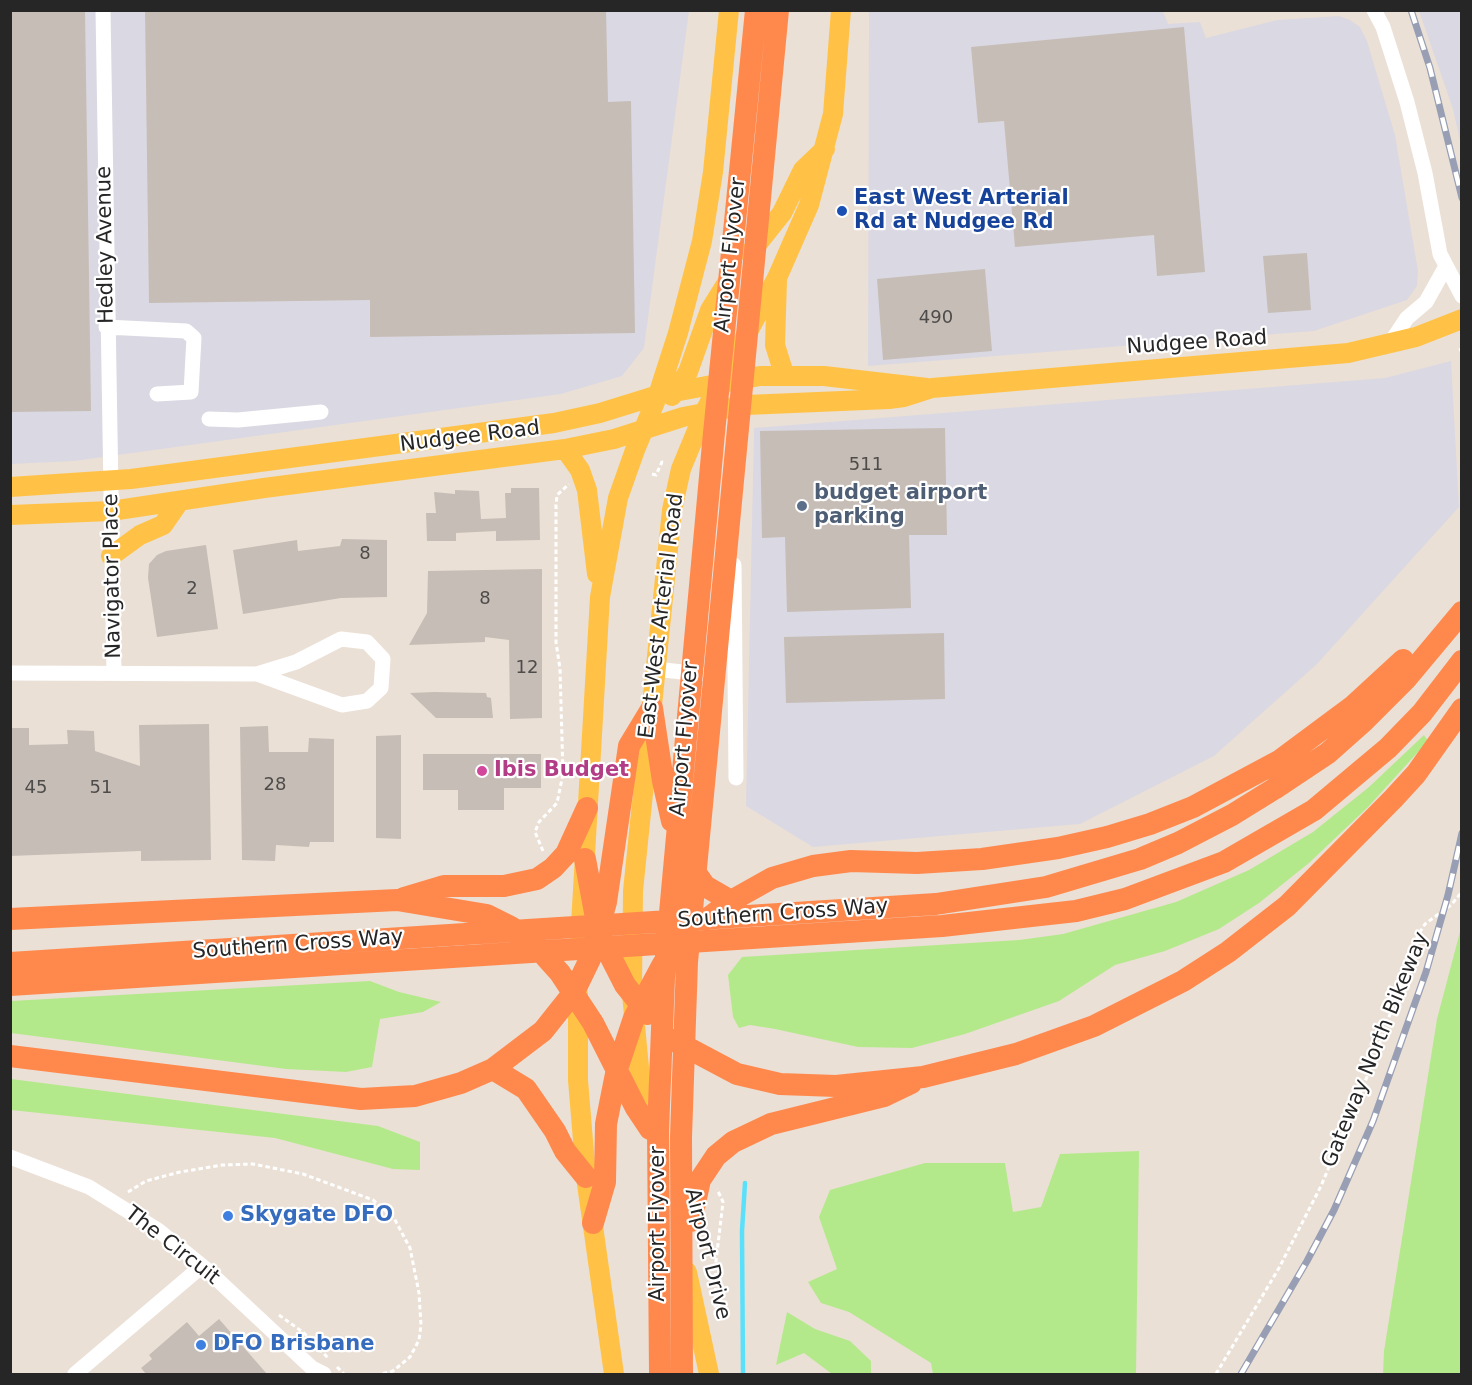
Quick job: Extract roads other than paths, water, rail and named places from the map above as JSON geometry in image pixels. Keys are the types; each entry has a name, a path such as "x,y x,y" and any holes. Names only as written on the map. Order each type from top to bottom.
{"highway":[{"path":"756,10 758,106"},
{"path":"758,106 778,10"},
{"name":"Airport Flyover","path":"660,1374 658,1131 664,978 758,106"},
{"name":"Airport Flyover","path":"682,1374 681,1161 687,962 758,106"},
{"name":"Southern Cross Way","path":"815,923 1046,887 1140,859 1178,843 1232,815 1328,753 1406,680 1461,612"},
{"path":"593,1222 605,1182 606,1124 617,1069 635,1006 673,951 697,927 731,901 772,878 813,866 851,861 916,863 982,860 1068,846 1150,824 1193,807 1280,761 1353,706 1407,657 1447,631"},
{"name":"Southern Cross Way","path":"10,963 400,949 815,923 977,923 1076,911 1125,899 1224,862 1314,810 1388,748 1422,713 1461,661"},
{"path":"652,708 667,803 688,862 705,886 731,901"},
{"path":"10,1056 361,1099 415,1096 461,1083 493,1069 543,1030 576,991 622,806 629,746 652,708"},
{"path":"585,859 590,934 610,960 635,1006 685,1048 730,1071 780,1084 825,1086 923,1077 1016,1054 1094,1026 1148,1001 1228,952 1287,906 1393,799 1416,774 1461,709"},
{"path":"397,900 444,886 519,885 537,879 553,868 571,846 587,808"},
{"path":"10,920 397,900 475,912 499,921 535,945 576,991 636,1108 650,1129"},
{"name":"Southern Cross Way","path":"10,985 400,949"},
{"path":"493,1069 526,1089 555,1131 565,1151 586,1177"},
{"path":"685,1263 693,1201 699,1180 716,1156 733,1142 771,1124 884,1096 923,1077"}],"main road":[{"path":"667,393 678,333 702,241 713,172 729,10"},
{"name":"East-West Arterial Road","path":"632,931 634,882 655,669 672,510 681,469 705,411 777,278 809,205 827,147 837,89 841,10"},
{"path":"585,859 600,597 618,498 643,429 667,393 688,372 704,324 718,296 734,272 771,229 803,170 827,147"},
{"path":"777,278 775,345 784,374"},
{"name":"Nudgee Road","path":"10,487 112,480 554,423 600,413 667,393 721,382 784,374 932,388 1310,358 1389,345 1437,330 1461,319"},
{"name":"Nudgee Road","path":"10,515 111,511 276,486 565,449 705,411 779,402 897,398 932,388"},
{"path":"565,449 584,478 589,501 600,597"},
{"path":"111,556 140,535 162,525 179,502"},
{"name":"Airport Drive","path":"632,931 640,1078 650,1129 685,1263 709,1374"},
{"path":"576,991 578,1080 586,1177 614,1374"}],"street":[{"name":"Hedley Avenue","path":"103,10 106,327 112,480"},
{"path":"1374,10 1383,27 1407,102 1445,268 1461,296"},
{"path":"1389,345 1407,318 1426,302 1445,268"},
{"path":"106,327 186,331 194,339 191,392 157,394"},
{"path":"209,419 238,420 321,412"},
{"name":"Navigator Place","path":"112,480 114,672"},
{"path":"734,496 736,778"},
{"name":"Navigator Place","path":"10,673 257,674 296,662 341,639 367,642 383,660 381,688 367,701 342,705 257,674"},
{"path":"655,669 735,678"},
{"name":"The Circuit","path":"10,1157 89,1187 158,1230 202,1266 318,1372"},
{"path":"75,1374 202,1266"}],"waterway":[{"path":"743,1374 742,1231 745,1183"}],"railway":[{"path":"1411,10 1430,68 1462,198"},
{"path":"1241,1374 1334,1210 1373,1121 1426,972 1448,895 1462,833"}],"place":[{"name":"East West Arterial Rd at Nudgee Rd","path":"842,211"},
{"name":"budget airport parking","path":"802,506"},
{"name":"Ibis Budget","path":"482,771"},
{"name":"Skygate DFO","path":"228,1216"},
{"name":"DFO Brisbane","path":"201,1345"}]}
